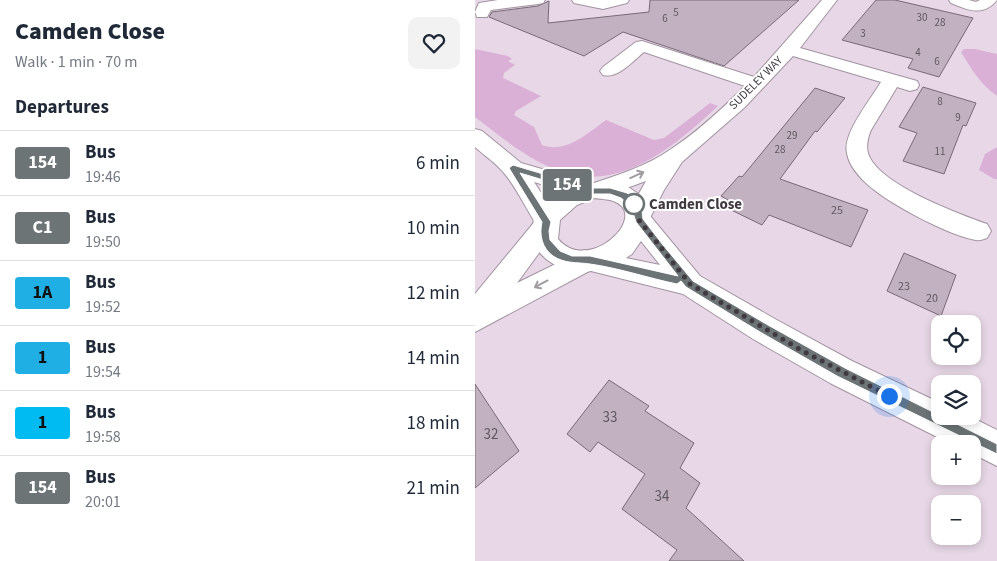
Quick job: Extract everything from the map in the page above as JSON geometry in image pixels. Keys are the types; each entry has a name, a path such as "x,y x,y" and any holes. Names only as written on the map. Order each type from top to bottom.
{"street":[{"path":"484,7 538,0"},
{"path":"579,0 603,5 622,0"},
{"name":"SUDELEY WAY","path":"639,218 654,187 674,158 758,84 830,0"},
{"path":"956,0 984,4 997,14"},
{"path":"609,71 642,46 758,84"},
{"path":"789,50 901,83 858,135 857,154 870,173 902,198 940,217 978,231"},
{"path":"475,136 513,168 546,225 546,240 553,251 567,258 690,284 764,329 841,372 997,448"},
{"name":"SUDELEY WAY","path":"595,191 674,158"},
{"path":"513,168 595,191 615,192 628,198 636,208 639,218 690,284"},
{"path":"475,315 510,274 555,210 573,197 595,191"},
{"path":"475,320 587,261 609,255 625,246 635,233 639,218"}],"shaded area":[{"path":"475,49 508,56 512,59 508,61 515,65 504,73 503,78 541,96 516,111 514,115 534,127 542,145 560,147 576,141 606,120 654,140 664,138 710,103 718,106 671,146 653,158 615,174 595,177 574,175 547,166 534,159 475,117"},
{"path":"964,49 975,49 997,54 997,96 981,82 973,71 961,52"},
{"path":"997,147 997,179 994,179 979,170 985,154"}],"building":[{"path":"650,0 799,0 724,66 623,32 584,56 489,17 492,12 538,6 549,1 548,23 649,12"},
{"path":"876,0 895,0 973,18 939,77 908,68 913,59 842,40"},
{"path":"923,87 976,103 966,126 963,125 944,174 903,161 917,133 899,127"},
{"path":"815,88 845,98 817,132 815,131 780,179 868,210 851,247 769,215 762,225 723,206 728,200 721,196 739,176 742,177"},
{"path":"904,253 956,275 941,315 887,291"},
{"path":"609,380 649,406 645,411 694,443 680,468 700,483 686,508 744,561 669,561 677,550 622,509 645,474 598,442 590,452 567,434"},
{"path":"475,384 519,451 475,488"}],"bus line":[{"name":"154","path":"677,280 590,260 572,260 557,254 550,248 546,240 545,227 547,222 513,168 590,191 605,190 628,198 638,211 639,220 690,284 764,329 841,372 938,421 997,448"}],"place":[{"name":"Camden Close","path":"634,204"}],"route":[{"path":"634,204 638,211 639,220 690,284 801,350 889,396"}]}
